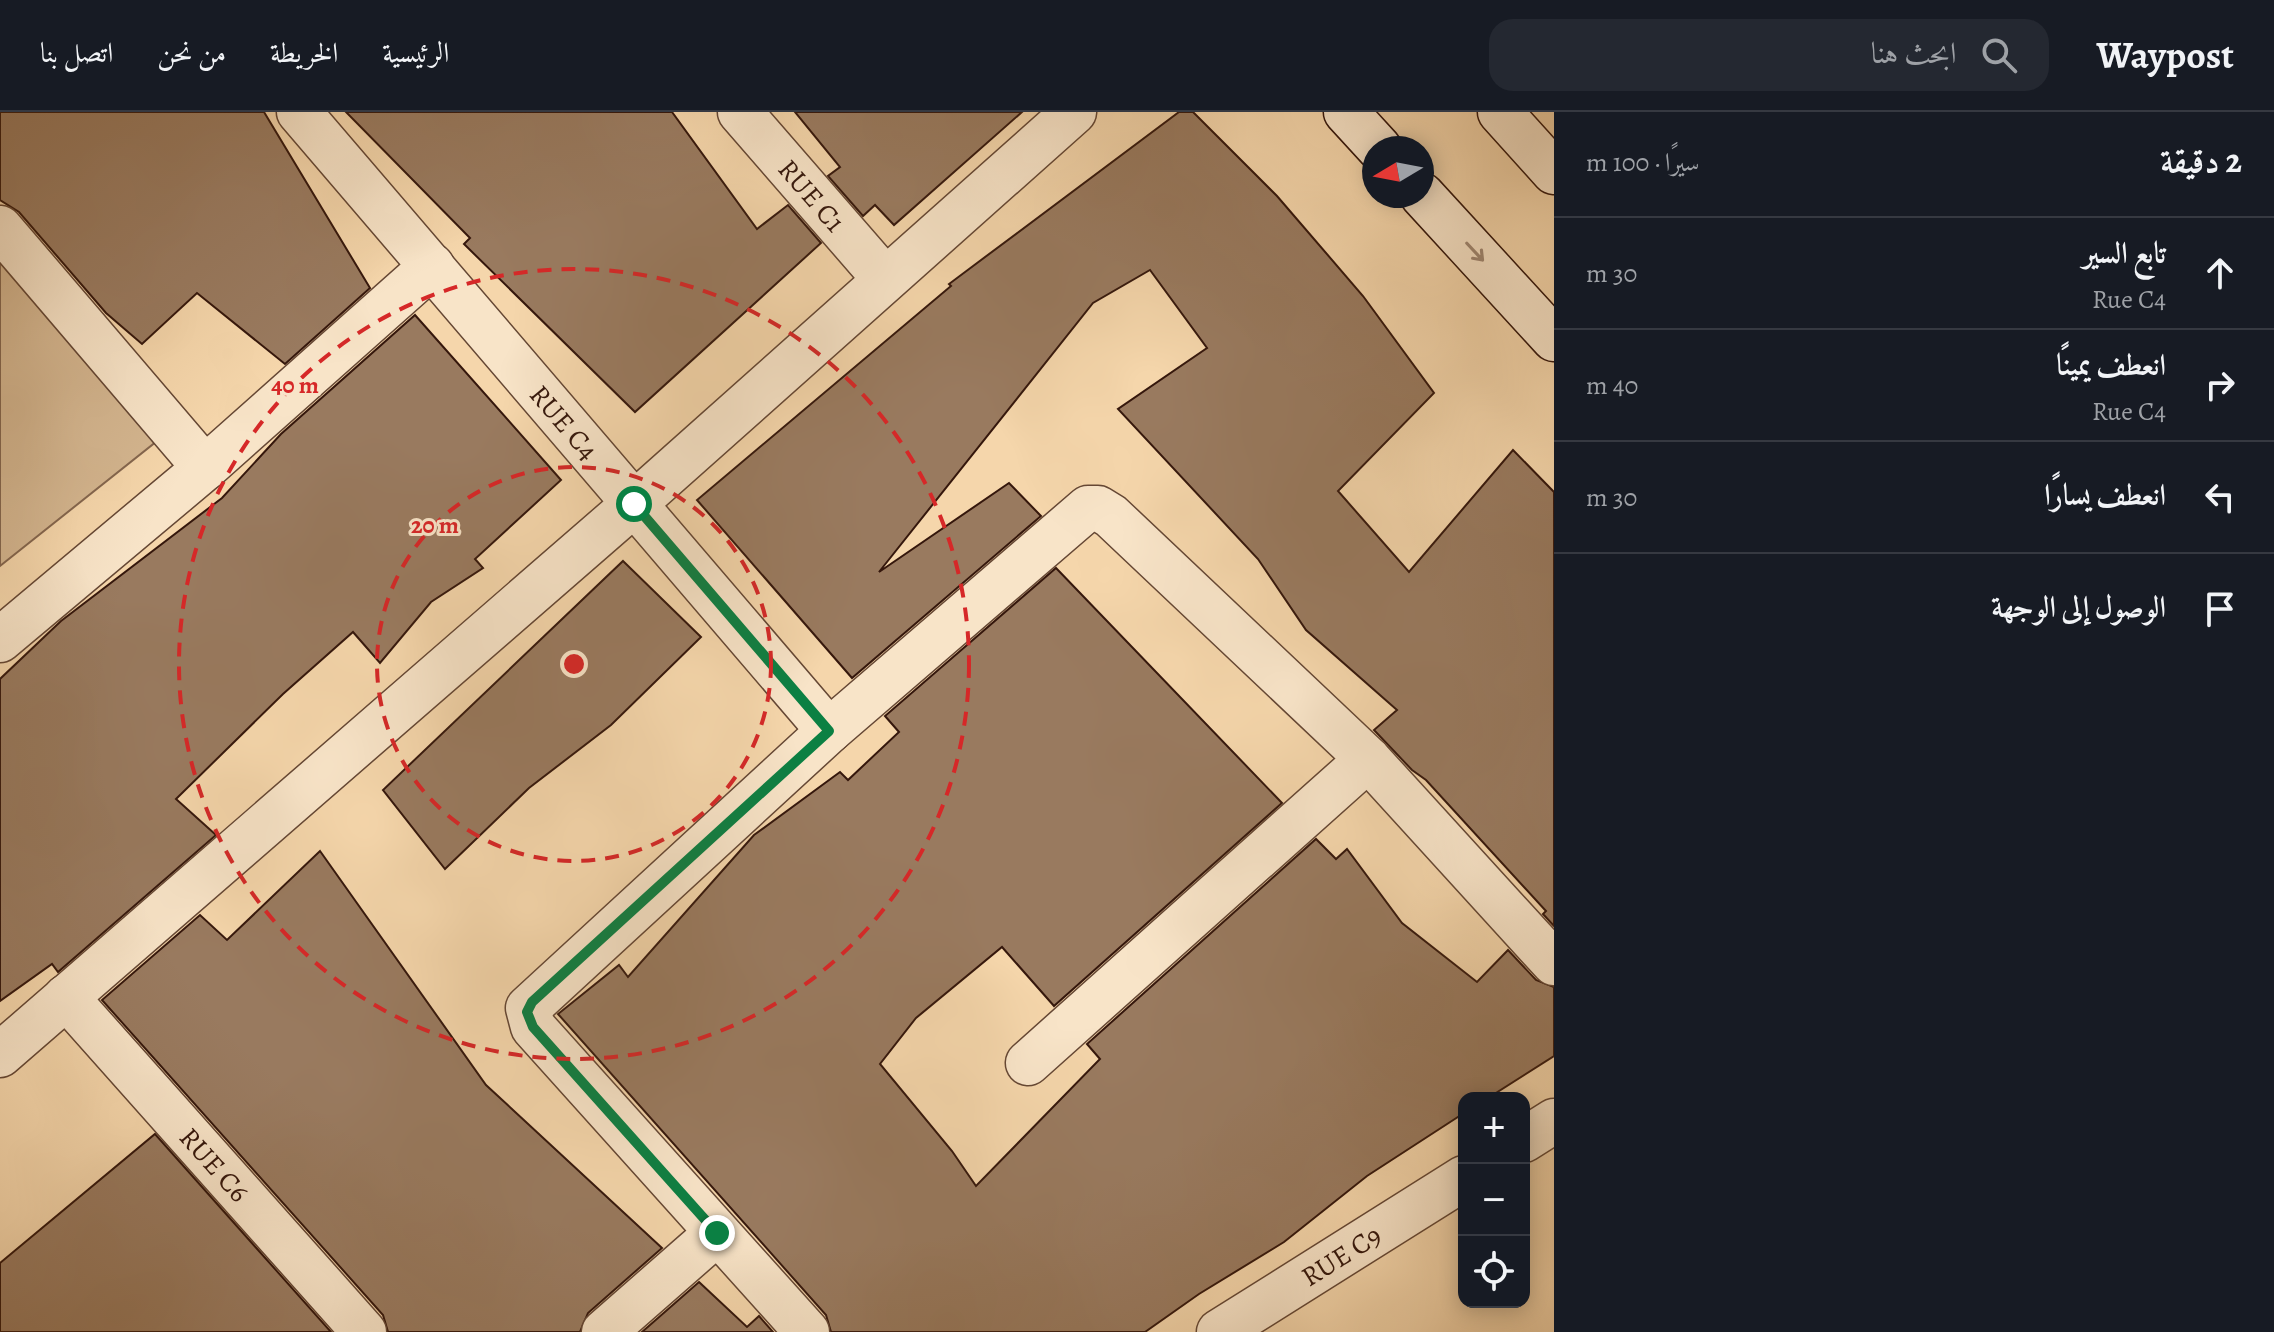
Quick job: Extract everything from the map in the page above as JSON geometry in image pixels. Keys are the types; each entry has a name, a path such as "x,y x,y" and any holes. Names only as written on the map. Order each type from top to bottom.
{"street":[{"name":"RUE C4","path":"299,112 829,731"},
{"name":"RUE C1","path":"740,112 885,279"},
{"path":"0,1055 634,504 1074,112"},
{"path":"1346,112 1368,136"},
{"path":"1500,112 1554,172"},
{"path":"1434,208 1554,339"},
{"path":"0,228 205,468"},
{"path":"0,640 205,468 432,266"},
{"path":"807,1332 533,1027 528,1017 532,1002 829,731 1092,507 1111,516 1368,759 1554,963"},
{"path":"1028,1063 1368,759"},
{"name":"RUE C6","path":"66,997 364,1332"},
{"path":"1530,1136 1554,1121"},
{"name":"RUE C9","path":"1219,1332 1458,1182"},
{"path":"604,1332 717,1233"}],"shaded area":[{"path":"0,248 162,437 0,566"}],"building":[{"path":"0,112 264,112 370,288 285,364 197,293 142,344 106,313 19,212 0,200"},
{"path":"346,112 672,112 757,229 788,205 821,243 635,412 464,244 470,238"},
{"path":"795,112 1022,112 894,225 875,205 863,216 828,176 840,167"},
{"path":"1179,112 1193,112 1277,196 1363,296 1434,393 1338,491 1409,572 1513,450 1554,492 1554,926 1543,914 1546,911 1426,780 1412,770 1374,730 1397,710 1306,630 1258,559 1118,409 1207,348 1150,270 1093,303 879,572 1009,483 1041,516 852,678 697,500 951,286 949,284"},
{"path":"415,315 561,480 475,559 483,568 431,602 380,663 353,632 283,694 176,799 216,835 58,972 52,964 0,1001 0,679 61,621 222,498 281,434"},
{"path":"623,561 701,637 611,725 529,788 445,869 383,790"},
{"path":"1056,568 1282,803 1054,1006 1002,947 916,1018 880,1064 952,1151 976,1186 1100,1059 1087,1044 1316,839 1336,859 1347,849 1402,923 1477,982 1508,950 1536,980 1554,987 1554,1056 1497,1092 1458,1092 1458,1117 1367,1176 1284,1242 1199,1294 1145,1332 831,1332 826,1315 558,1014 619,965 628,977 754,835 840,772 848,780 899,732 885,716"},
{"path":"320,851 486,1085 662,1248 588,1313 580,1332 388,1332 383,1315 102,1000 200,915 227,940"},
{"path":"155,1134 331,1332 0,1332 0,1263"},
{"path":"699,1282 747,1327 759,1316 773,1332 642,1332"}],"route":[{"path":"634,504 829,731 532,1002 527,1012 533,1027 717,1233"}]}
